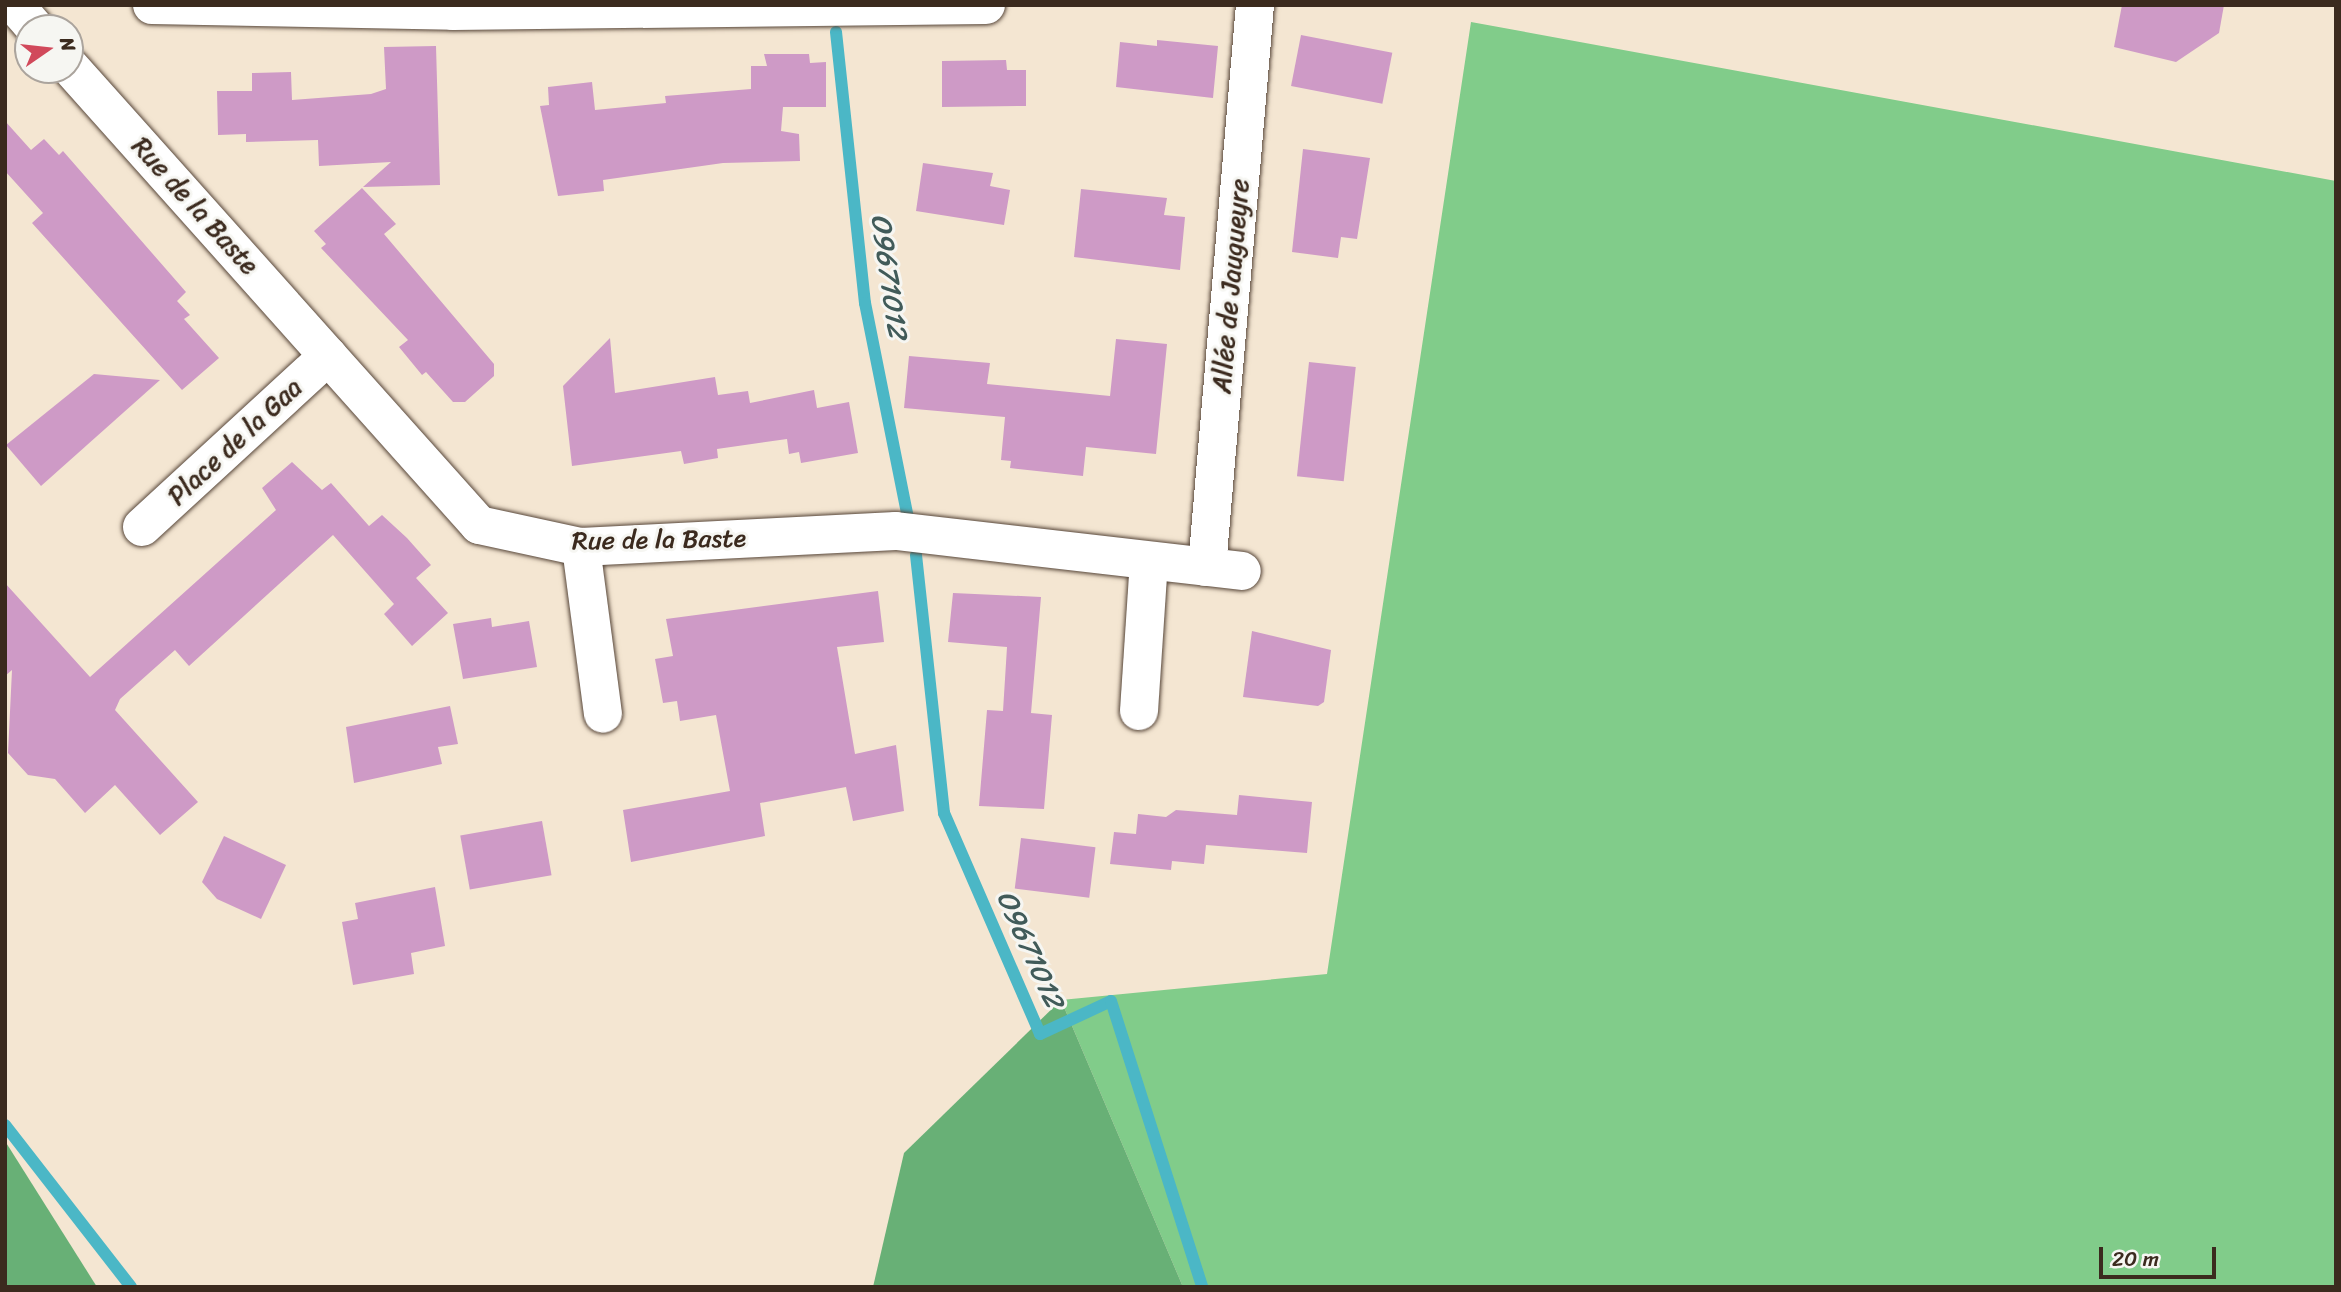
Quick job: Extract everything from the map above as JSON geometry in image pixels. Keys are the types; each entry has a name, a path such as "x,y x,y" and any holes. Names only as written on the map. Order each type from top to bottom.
{"street":[{"path":"5,9 9,5"},
{"path":"152,5 453,8 986,5"},
{"name":"Allée de Jaugueyre","path":"1225,569 1255,5"},
{"name":"Rue de la Baste","path":"84,83 479,525 581,547 896,531 1225,569"},
{"name":"Place de la Gaa","path":"142,527 328,356"},
{"path":"581,547 603,714"},
{"path":"1139,711 1149,562"}],"green space":[{"path":"1471,22 2336,181 2336,1287 1183,1287 1061,1000 1327,974"},
{"path":"1061,1000 1183,1287 873,1287 904,1153"},
{"path":"5,1141 97,1287 5,1287"}],"building":[{"path":"2122,5 2224,5 2219,33 2176,62 2114,47"},
{"path":"1301,35 1392,53 1382,104 1291,86"},
{"path":"1157,40 1218,46 1213,98 1116,87 1120,42 1157,46"},
{"path":"436,46 440,185 363,187 391,162 319,166 318,140 246,142 246,134 218,135 217,91 252,91 252,73 291,72 292,100 371,94 386,89 384,47"},
{"path":"764,54 809,54 810,63 826,62 826,107 783,107 781,131 799,134 800,161 723,163 603,180 604,191 558,196 540,106 549,105 548,87 592,82 595,110 666,103 665,96 751,89 751,66 767,66"},
{"path":"1006,60 1007,70 1026,70 1026,106 942,107 942,61"},
{"path":"5,121 31,150 44,139 59,155 63,151 186,292 177,301 190,315 184,319 219,358 182,390 32,223 43,213 5,171"},
{"path":"1303,149 1370,158 1357,239 1341,237 1338,258 1292,252"},
{"path":"923,163 993,173 990,186 1010,190 1004,225 916,211"},
{"path":"362,188 396,224 384,234 494,364 494,376 465,402 453,402 426,372 422,375 399,347 408,340 321,248 326,244 314,231"},
{"path":"1081,189 1167,198 1164,215 1185,217 1180,270 1074,257"},
{"path":"610,338 615,393 715,377 718,395 748,391 750,403 814,390 817,408 849,402 858,453 801,463 799,452 789,454 787,439 717,449 718,458 684,464 681,451 572,466 563,386"},
{"path":"1116,339 1167,344 1156,454 1086,447 1083,476 1010,468 1011,461 1001,460 1005,417 904,408 909,356 990,363 987,384 1110,396"},
{"path":"1309,362 1356,367 1344,481 1297,476"},
{"path":"94,374 160,380 41,486 6,445"},
{"path":"292,462 322,490 331,483 369,526 382,515 407,538 431,565 416,578 448,613 412,646 384,614 394,604 333,535 189,666 175,650 120,699 115,710 198,802 160,835 115,785 85,813 55,779 28,775 8,753 12,670 5,676 5,583 90,677 276,510 262,488"},
{"path":"878,591 884,642 837,647 855,754 896,745 904,811 853,821 846,787 760,803 765,836 631,862 623,810 730,791 716,715 680,721 677,701 663,703 655,659 673,656 666,619"},
{"path":"953,593 1041,597 1031,713 1052,715 1044,809 979,806 987,710 1003,711 1007,647 948,642"},
{"path":"491,618 492,627 529,621 537,667 463,679 453,624"},
{"path":"1252,631 1331,650 1324,702 1318,706 1243,697"},
{"path":"450,706 458,744 438,747 442,764 354,783 346,727"},
{"path":"1239,795 1312,802 1307,853 1206,845 1204,864 1172,861 1171,870 1110,864 1114,832 1136,834 1138,814 1166,817 1176,810 1237,815"},
{"path":"542,821 552,875 470,890 460,835"},
{"path":"224,836 286,865 261,919 217,899 202,882"},
{"path":"1021,838 1095,847 1089,898 1015,889"},
{"path":"435,887 445,946 411,953 414,974 353,985 342,922 358,919 355,903"}],"waterway":[{"name":"O9671012","path":"836,32 865,303 909,524"},
{"name":"O9671012","path":"916,555 944,813 1040,1034 1111,1001 1202,1287"},
{"path":"5,1125 131,1287"}]}
